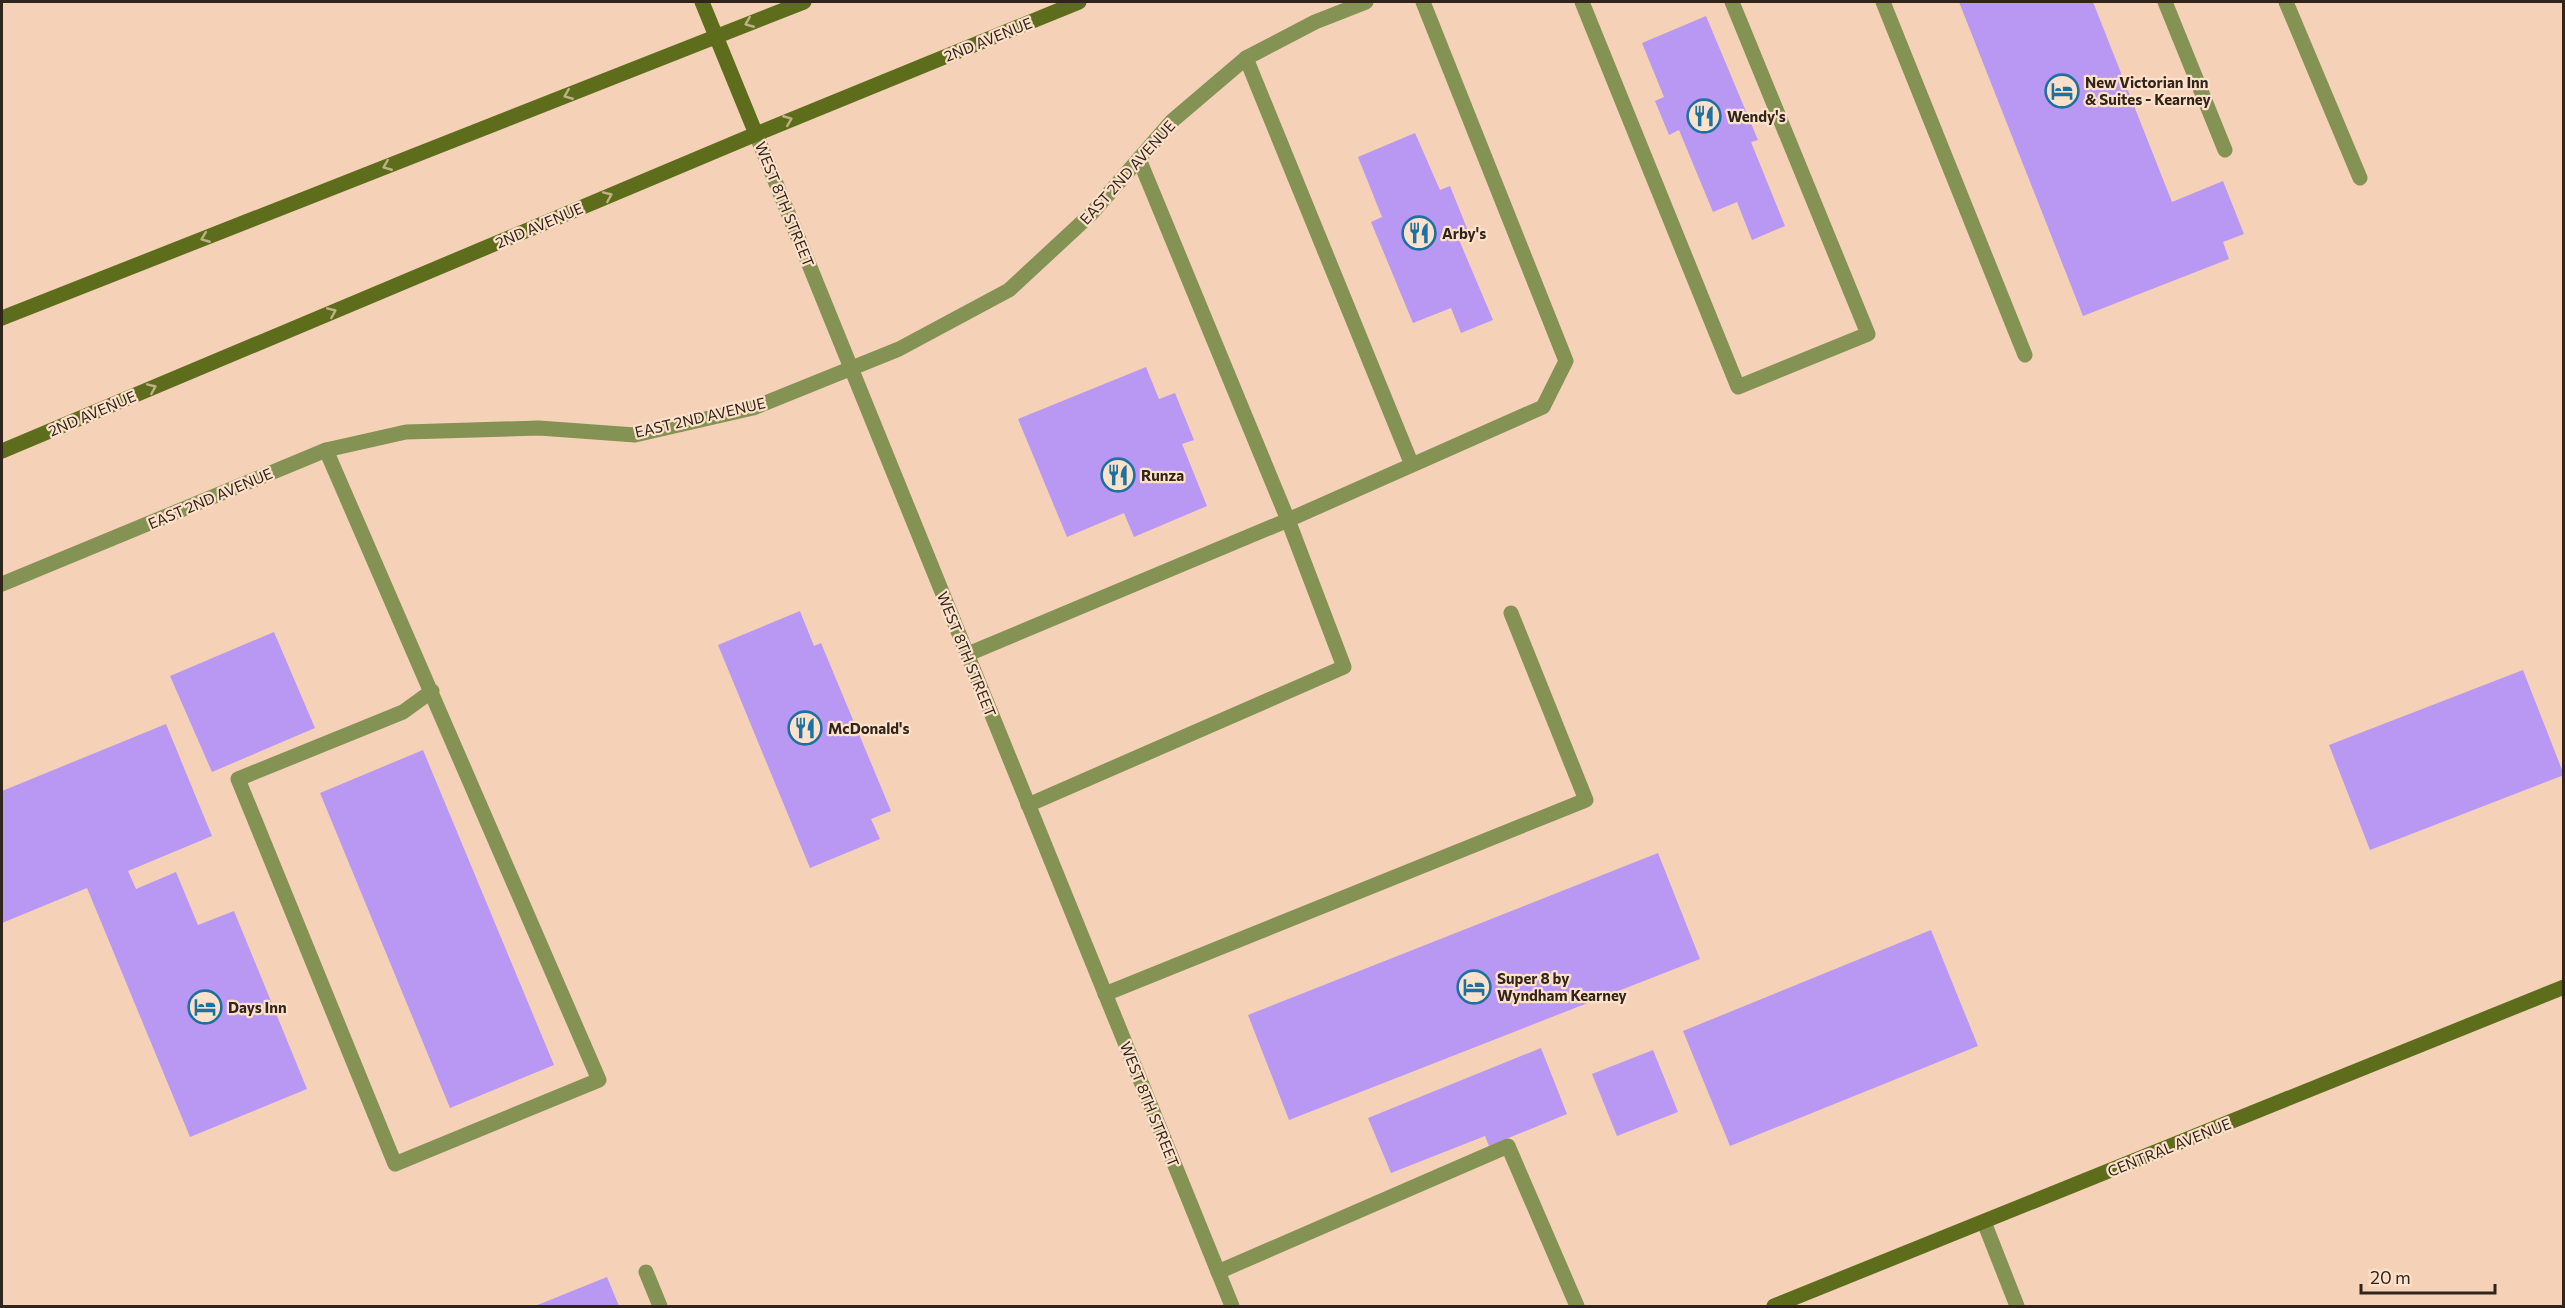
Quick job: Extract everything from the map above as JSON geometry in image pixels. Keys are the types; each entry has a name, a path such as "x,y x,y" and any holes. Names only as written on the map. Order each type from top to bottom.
{"main road":[{"name":"WEST 8TH STREET","path":"702,2 756,134"},
{"path":"2,318 804,2"},
{"name":"2ND AVENUE","path":"2,451 756,134 1079,2"},
{"name":"CENTRAL AVENUE","path":"1774,1306 2564,987"}],"street":[{"name":"EAST 2ND AVENUE","path":"2,584 326,450 406,432 539,428 635,435 753,408 898,349 1009,290 1091,214 1172,121 1246,58 1315,22 1366,2"},
{"path":"968,654 1288,520 1543,407 1566,361 1423,2"},
{"path":"1582,2 1738,387 1868,334 1732,2"},
{"path":"1883,2 2025,355"},
{"path":"2165,2 2225,150"},
{"path":"2286,2 2360,178"},
{"path":"1246,58 1412,465"},
{"name":"WEST 8TH STREET","path":"756,134 1232,1306"},
{"path":"1028,805 1344,667 1288,520 1139,159"},
{"path":"326,450 432,691 599,1080 395,1164 238,779 403,712 432,691"},
{"path":"1106,994 1586,801 1511,613"},
{"path":"1218,1272 1508,1146 1578,1306"},
{"path":"1983,1222 2017,1306"},
{"path":"646,1272 660,1306"}],"building":[{"name":"New Victorian Inn & Suites - Kearney","path":"1959,2 2093,2 2172,202 2223,181 2244,234 2223,242 2229,259 2083,316"},
{"name":"Wendy's","path":"1706,16 1758,140 1751,142 1785,226 1752,240 1737,202 1713,212 1679,130 1669,135 1655,101 1664,97 1642,43"},
{"name":"Arby's","path":"1415,133 1440,190 1450,186 1468,231 1457,235 1493,320 1461,333 1451,308 1413,323 1371,222 1382,217 1358,157"},
{"name":"Runza","path":"1146,367 1159,399 1175,393 1194,440 1182,444 1207,506 1134,537 1124,513 1067,537 1018,419"},
{"name":"McDonald's","path":"800,611 814,646 821,643 891,811 871,819 880,839 810,868 718,645"},
{"path":"274,632 315,728 212,772 170,676"},
{"path":"2523,670 2564,775 2370,850 2329,745"},
{"name":"Days Inn","path":"166,724 212,836 128,871 136,889 176,872 198,925 234,911 307,1089 190,1137 87,888 2,923 2,791"},
{"path":"423,750 554,1065 450,1108 320,793"},
{"name":"Super 8 by Wyndham Kearney","path":"1658,853 1700,959 1289,1120 1248,1015"},
{"path":"1931,930 1978,1046 1730,1146 1683,1031"},
{"path":"1541,1048 1567,1114 1489,1146 1485,1136 1391,1173 1368,1118"},
{"path":"1653,1050 1678,1112 1617,1136 1592,1074"},
{"path":"607,1277 619,1306 535,1306"}],"place":[{"name":"New Victorian Inn & Suites - Kearney","path":"2062,91"},
{"name":"Wendy's","path":"1704,116"},
{"name":"Arby's","path":"1419,233"},
{"name":"Runza","path":"1118,475"},
{"name":"McDonald's","path":"805,728"},
{"name":"Super 8 by Wyndham Kearney","path":"1474,987"},
{"name":"Days Inn","path":"205,1007"}]}
